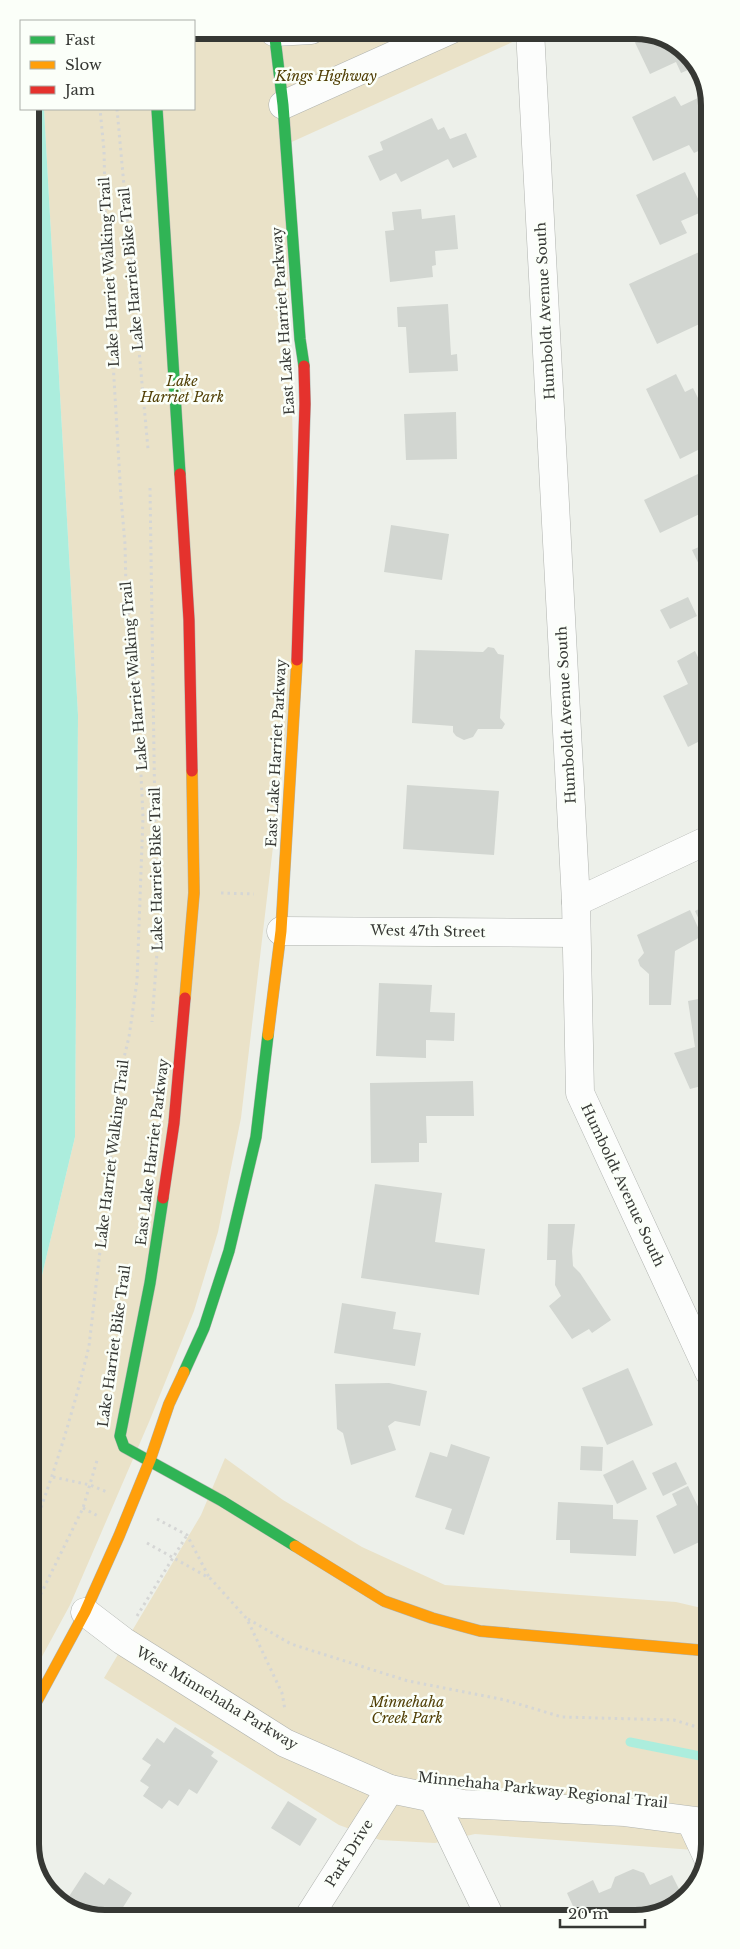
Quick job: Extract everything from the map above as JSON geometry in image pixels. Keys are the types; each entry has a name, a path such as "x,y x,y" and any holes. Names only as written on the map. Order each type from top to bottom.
{"street":[{"name":"East Lake Harriet Parkway","path":"39,1697 85,1612 133,1505 169,1404 204,1328 229,1251 256,1137 281,931 298,635 305,404 304,368 300,339 283,105 275,39"},
{"path":"283,105 430,39"},
{"name":"Humboldt Avenue South","path":"530,39 576,902 575,933 580,1093 701,1355"},
{"name":"East Lake Harriet Parkway","path":"150,1460 124,1447 120,1436 150,1283 174,1123 194,893 189,620 157,110"},
{"path":"576,902 701,843"},
{"name":"West 47th Street","path":"281,931 575,933"},
{"path":"150,1460 215,1497 384,1601 432,1618 480,1631 701,1650"},
{"name":"West Minnehaha Parkway","path":"85,1612 123,1641 285,1743 390,1789 432,1796 463,1804 625,1812 701,1822"},
{"name":"Park Drive","path":"313,1910 390,1789"},
{"path":"432,1796 487,1910"}],"lane":[{"path":"683,1820 700,1856"}],"path":[{"name":"Lake Harriet Walking Trail","path":"39,1514 53,1477 89,1346 121,1070 129,1037 137,982 142,874 142,780 126,588 126,544 121,498 106,243 104,150 100,110"},
{"name":"Lake Harriet Bike Trail","path":"117,110 148,454"},
{"name":"Lake Harriet Bike Trail","path":"150,484 157,944 151,1030"},
{"path":"229,892 255,894"},
{"path":"39,1598 83,1508 99,1450"},
{"path":"53,1477 90,1485 108,1492"},
{"path":"83,1508 103,1519"},
{"path":"152,1516 186,1535 211,1579 248,1619 291,1644 408,1681 504,1700 562,1718 674,1720 701,1728"},
{"path":"135,1619 186,1535"},
{"path":"141,1540 211,1579"},
{"path":"248,1619 282,1692 285,1714"}],"green space":[{"name":"Lake Harriet Park","path":"195,39 519,39 285,145 298,635 241,1118 218,1232 194,1311 149,1422 70,1605 39,1662 39,1288 75,1137 78,715 44,110 195,110"},
{"name":"Minnehaha Creek Park","path":"225,1458 283,1500 362,1547 445,1585 676,1602 701,1608 701,1850 475,1834 435,1843 380,1840 339,1825 104,1678 201,1515"}],"shaded area":[{"path":"39,110 44,110 78,715 75,1137 39,1288"}],"building":[{"path":"633,39 656,42 668,48 685,61 690,69 681,73 676,62 650,74"},
{"path":"675,96 681,106 700,97 701,150 694,153 689,145 653,161 632,117"},
{"path":"432,118 438,130 444,127 450,139 466,133 477,157 453,168 448,159 401,182 396,173 380,181 368,156 383,150 380,142"},
{"path":"685,172 701,205 701,212 681,221 687,233 660,245 636,195"},
{"path":"421,209 422,219 455,215 458,249 435,251 436,265 432,266 433,277 390,282 385,231 394,230 392,212"},
{"path":"701,251 701,323 657,344 629,284"},
{"path":"448,304 451,355 457,354 458,371 409,373 406,327 398,327 397,307"},
{"path":"676,374 685,392 693,388 701,404 701,448 680,459 646,389"},
{"path":"456,412 457,459 406,460 404,414"},
{"path":"698,474 701,481 701,513 660,533 644,500"},
{"path":"391,525 449,534 442,580 384,572"},
{"path":"701,546 701,569 692,550"},
{"path":"688,597 697,616 670,629 660,610"},
{"path":"488,647 494,648 498,654 504,655 500,718 505,724 502,729 478,729 473,737 464,740 456,736 453,732 453,726 412,723 415,650 483,652"},
{"path":"695,651 701,663 701,740 688,747 663,696 688,684 677,661"},
{"path":"407,785 499,791 494,855 403,849"},
{"path":"701,908 701,924 695,911"},
{"path":"690,910 701,937 675,951 671,1005 649,1005 649,974 640,966 638,960 644,953 637,935"},
{"path":"379,983 432,985 430,1012 455,1013 454,1041 426,1040 426,1058 376,1056"},
{"path":"701,999 701,1086 690,1089 674,1053 695,1047 688,1001"},
{"path":"473,1081 474,1116 426,1116 427,1143 419,1143 419,1162 371,1163 370,1083"},
{"path":"375,1184 442,1193 435,1242 485,1249 479,1295 361,1278"},
{"path":"548,1224 575,1224 572,1251 573,1266 580,1273 611,1320 592,1333 589,1329 572,1339 549,1306 561,1296 555,1285 556,1260 547,1260"},
{"path":"342,1303 396,1312 393,1329 421,1333 415,1366 334,1353"},
{"path":"628,1368 653,1425 607,1445 582,1388"},
{"path":"389,1383 427,1391 420,1426 395,1421 388,1426 396,1450 351,1465 343,1433 337,1429 335,1384"},
{"path":"451,1444 490,1457 464,1535 445,1529 452,1509 415,1497 430,1452 447,1457"},
{"path":"581,1446 603,1447 602,1471 580,1470"},
{"path":"633,1460 647,1489 617,1504 603,1475"},
{"path":"676,1462 687,1484 663,1496 652,1473"},
{"path":"688,1486 701,1513 701,1541 674,1554 656,1516 677,1505 672,1494"},
{"path":"558,1502 613,1505 613,1519 638,1520 636,1556 570,1553 570,1540 556,1540"},
{"path":"175,1727 214,1752 211,1756 218,1761 197,1794 189,1789 178,1806 169,1800 162,1809 143,1796 149,1787 140,1781 151,1765 142,1759 157,1738 164,1743"},
{"path":"288,1801 317,1819 300,1846 271,1828"},
{"path":"633,1869 644,1873 650,1885 672,1875 681,1892 660,1905 644,1910 575,1910 567,1893 593,1880 599,1893 611,1888 615,1877"},
{"path":"85,1872 104,1885 109,1878 132,1893 121,1910 88,1908 68,1899"}],"waterway":[{"path":"630,1742 701,1756"}],"traffic: fast":[{"path":"275,39 283,105 300,339 304,366"},
{"path":"157,110 180,474"},
{"path":"184,1372 204,1328 229,1251 256,1137 268,1035"},
{"path":"163,1198 150,1283 120,1436 124,1447 222,1501 295,1546"}],"traffic: slow":[{"path":"268,1035 281,931 297,660"},
{"path":"185,998 194,893 192,771"},
{"path":"39,1697 85,1612 119,1536 150,1460 169,1404 184,1372"},
{"path":"295,1546 384,1601 432,1618 480,1631 701,1650"}],"traffic: jam":[{"path":"297,660 305,404 304,366"},
{"path":"180,474 189,620 192,771"},
{"path":"163,1198 174,1123 185,998"}],"park label":[{"name":"Kings Highway","path":"326,76"}]}
